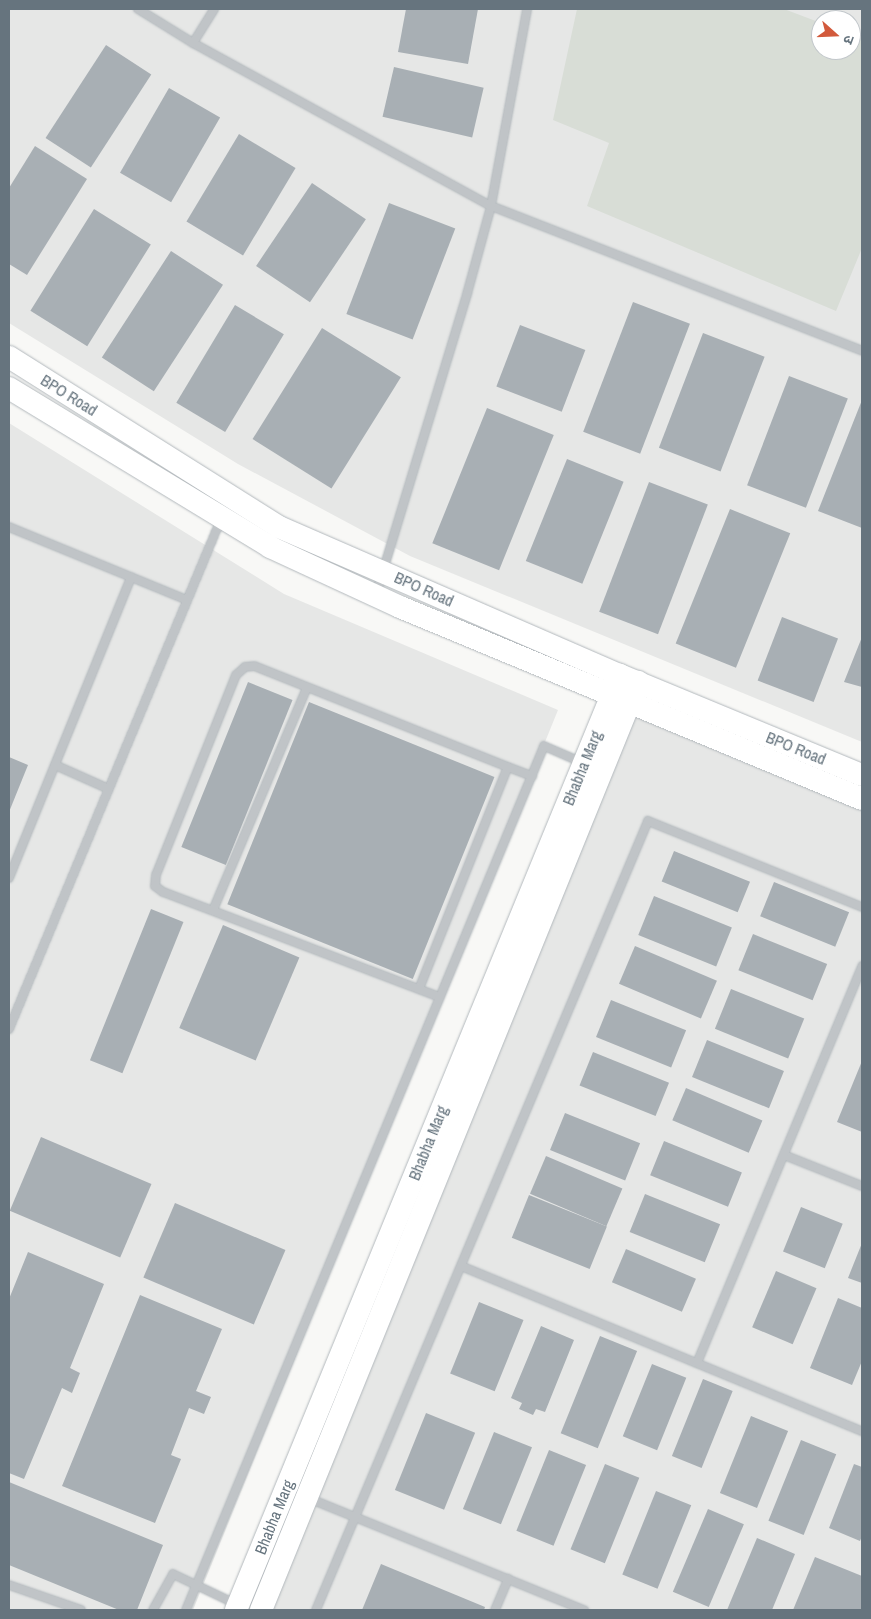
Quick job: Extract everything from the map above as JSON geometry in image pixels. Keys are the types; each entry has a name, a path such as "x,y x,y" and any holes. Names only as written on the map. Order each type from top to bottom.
{"street":[{"name":"BPO Road","path":"9,357 226,507 270,547 376,595 625,689 862,775"},
{"name":"BPO Road","path":"9,388 226,507 280,526 382,570 625,689 862,798"},
{"name":"Bhabha Marg","path":"260,1610 296,1493 584,763 625,689"},
{"name":"Bhabha Marg","path":"237,1608 296,1493 625,689"}],"lane":[{"path":"138,9 192,44 492,206 862,351"},
{"path":"192,44 214,9"},
{"path":"376,595 492,206 527,9"},
{"path":"9,1029 226,507"},
{"path":"9,527 187,600"},
{"path":"9,878 131,577"},
{"path":"440,997 162,892 155,886 156,875 236,675 245,667 254,666 532,776"},
{"path":"213,910 307,688"},
{"path":"186,1610 544,746 584,763"},
{"path":"55,765 109,788"},
{"path":"419,989 508,768"},
{"path":"316,1610 648,821 862,907"},
{"path":"697,1363 862,966"},
{"path":"784,1155 862,1186"},
{"path":"461,1266 862,1431"},
{"path":"296,1493 584,1610"},
{"path":"153,1610 173,1574 237,1608"},
{"path":"495,1610 508,1579"},
{"path":"9,1585 81,1610"}],"shaded area":[{"path":"9,9 862,9 862,742 410,556 238,464 9,323"},
{"path":"577,9 784,9 811,19 811,60 861,60 862,38 862,248 836,311 587,206 609,143 553,120"},
{"path":"9,423 284,594 558,710 193,1610 9,1610"},
{"path":"612,695 862,792 862,1610 235,1610"}],"building":[{"path":"406,9 478,9 468,64 398,52"},
{"path":"106,45 151,74 91,168 46,138"},
{"path":"394,67 484,88 472,137 383,117"},
{"path":"169,88 220,117 171,202 120,173"},
{"path":"239,134 296,168 243,255 186,221"},
{"path":"35,146 87,179 27,275 9,264 9,188"},
{"path":"312,183 366,219 310,302 256,266"},
{"path":"389,203 455,228 413,340 346,314"},
{"path":"94,209 151,245 87,346 30,311"},
{"path":"171,251 223,285 154,391 102,358"},
{"path":"633,302 690,324 640,454 583,432"},
{"path":"235,305 284,334 225,432 176,403"},
{"path":"520,325 585,350 562,412 496,387"},
{"path":"322,328 401,377 331,488 253,439"},
{"path":"703,333 765,357 721,471 659,448"},
{"path":"789,376 848,399 806,508 747,485"},
{"path":"862,400 862,528 818,511"},
{"path":"487,408 554,435 499,570 432,543"},
{"path":"567,459 624,482 582,584 526,561"},
{"path":"649,482 708,505 658,634 599,612"},
{"path":"730,509 790,533 736,668 676,643"},
{"path":"782,617 838,639 814,702 758,680"},
{"path":"862,637 862,687 844,682"},
{"path":"248,682 293,700 226,865 181,847"},
{"path":"309,702 494,777 413,979 227,904"},
{"path":"9,757 28,765 9,812"},
{"path":"674,851 750,882 738,912 662,882"},
{"path":"774,882 849,912 835,947 760,916"},
{"path":"654,896 732,927 716,966 638,935"},
{"path":"151,909 183,922 122,1073 90,1060"},
{"path":"223,925 299,957 256,1061 179,1028"},
{"path":"753,934 827,964 813,1000 738,970"},
{"path":"635,946 717,981 701,1019 619,984"},
{"path":"731,989 804,1019 788,1058 715,1029"},
{"path":"611,1000 686,1030 671,1067 596,1037"},
{"path":"707,1040 784,1071 769,1108 692,1077"},
{"path":"593,1052 669,1083 656,1116 580,1085"},
{"path":"862,1061 862,1132 837,1122"},
{"path":"686,1088 762,1120 749,1153 672,1120"},
{"path":"565,1113 640,1143 625,1180 550,1150"},
{"path":"41,1137 151,1184 120,1258 10,1211"},
{"path":"664,1141 742,1172 728,1207 650,1175"},
{"path":"546,1156 622,1188 606,1226 530,1194"},
{"path":"645,1194 720,1224 705,1262 630,1232"},
{"path":"529,1195 607,1226 590,1269 512,1238"},
{"path":"175,1203 285,1250 254,1324 143,1278"},
{"path":"801,1207 843,1224 825,1268 783,1252"},
{"path":"862,1243 862,1283 848,1278"},
{"path":"626,1249 696,1279 682,1312 612,1282"},
{"path":"28,1252 104,1284 70,1368 80,1373 72,1393 62,1388 24,1479 9,1473 9,1299"},
{"path":"776,1271 817,1288 793,1344 752,1327"},
{"path":"140,1295 222,1329 196,1391 211,1397 204,1414 189,1408 171,1455 181,1459 155,1523 62,1486"},
{"path":"838,1298 862,1308 862,1361 852,1385 810,1368"},
{"path":"479,1302 524,1320 495,1391 450,1373"},
{"path":"541,1326 574,1340 545,1412 536,1409 533,1415 519,1409 522,1403 511,1398"},
{"path":"600,1336 637,1351 598,1448 561,1433"},
{"path":"652,1364 686,1378 657,1450 623,1436"},
{"path":"703,1379 733,1391 702,1468 672,1456"},
{"path":"426,1413 475,1433 444,1510 395,1490"},
{"path":"751,1416 788,1431 757,1508 720,1493"},
{"path":"494,1432 532,1447 501,1524 463,1509"},
{"path":"801,1440 836,1454 804,1535 768,1521"},
{"path":"549,1450 586,1465 553,1546 516,1531"},
{"path":"605,1464 639,1478 605,1563 571,1549"},
{"path":"854,1464 862,1467 862,1536 860,1541 829,1528"},
{"path":"9,1482 163,1545 137,1610 119,1610 9,1565"},
{"path":"656,1491 691,1505 658,1589 622,1574"},
{"path":"708,1509 744,1524 709,1607 673,1592"},
{"path":"757,1538 795,1554 772,1610 727,1610"},
{"path":"815,1557 862,1576 862,1610 793,1610"},
{"path":"381,1564 485,1607 484,1610 362,1610"}]}
